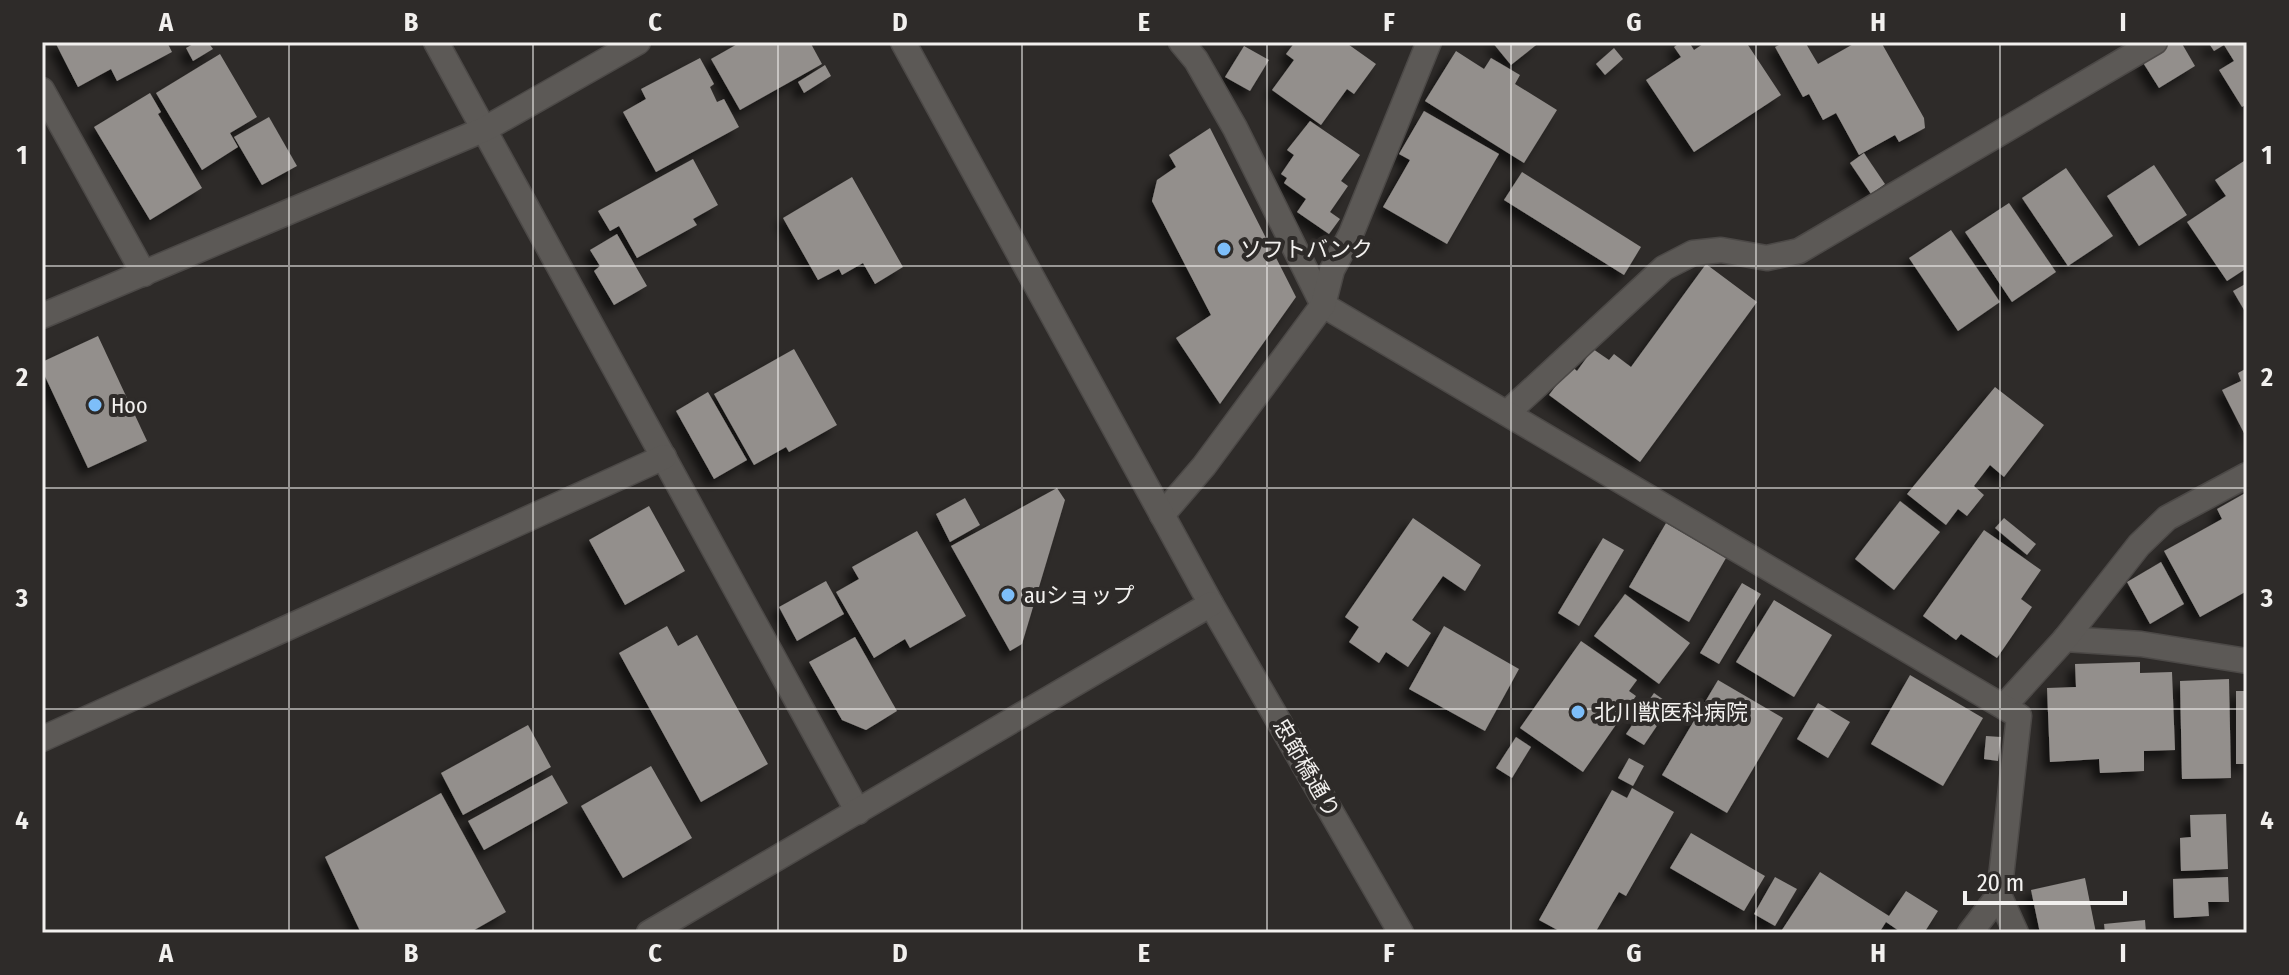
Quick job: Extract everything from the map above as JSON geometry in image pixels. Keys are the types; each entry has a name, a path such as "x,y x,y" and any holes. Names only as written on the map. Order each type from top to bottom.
{"street":[{"path":"436,42 858,812"},
{"path":"42,316 485,129 638,42"},
{"name":"忠節橋通り","path":"903,42 1211,604 1401,933"},
{"path":"1181,42 1196,60 1235,128 1323,305 2019,716 1999,895 2016,933"},
{"path":"1162,515 1204,466 1323,305 1332,270 1351,234 1429,42"},
{"path":"1507,413 1664,268 1693,253 1721,250 1767,258 1799,251 2155,42"},
{"path":"42,90 144,274"},
{"path":"42,739 664,457"},
{"path":"2005,705 2065,639 2139,545 2167,518 2247,475"},
{"path":"649,933 1211,604"},
{"path":"2065,639 2141,644 2247,661"},
{"path":"1970,933 1999,895"}],"building":[{"path":"55,42 167,42 172,52 117,81 111,69 78,87"},
{"path":"197,42 208,42 213,49 193,61 186,48"},
{"path":"741,42 810,42 822,64 740,110 711,59"},
{"path":"1295,42 1345,42 1376,64 1354,94 1347,89 1321,125 1272,90 1294,60 1286,54"},
{"path":"1492,42 1540,42 1511,65"},
{"path":"1681,42 1689,42 1694,50 1706,42 1746,42 1781,95 1694,152 1646,80 1681,57 1674,47"},
{"path":"1785,42 1805,42 1818,64 1857,42 1881,42 1924,118 1925,128 1899,142 1895,135 1859,155 1836,113 1823,120 1809,94 1803,97 1775,47"},
{"path":"2173,42 2181,42 2195,66 2159,88 2142,61"},
{"path":"2208,42 2247,42 2247,104 2242,107 2219,70 2234,61 2224,45 2214,51"},
{"path":"1244,46 1269,60 1250,91 1225,77"},
{"path":"1614,48 1623,59 1605,75 1596,64"},
{"path":"1456,51 1484,69 1491,58 1520,75 1515,84 1557,110 1524,163 1425,101"},
{"path":"220,54 257,117 230,133 238,147 202,170 156,93"},
{"path":"700,58 714,84 710,87 717,102 724,99 739,127 656,172 623,112 646,99 641,89"},
{"path":"825,65 831,76 804,93 798,82"},
{"path":"150,93 161,112 158,114 202,188 150,220 94,127"},
{"path":"1424,111 1499,154 1447,244 1383,207 1410,160 1399,154"},
{"path":"269,117 297,166 262,185 234,137"},
{"path":"1310,121 1360,155 1341,181 1348,186 1330,212 1340,219 1329,234 1297,212 1306,199 1284,183 1287,178 1281,174 1294,155 1287,150"},
{"name":"ソフトバンク","path":"1210,128 1296,297 1220,404 1176,338 1211,315 1152,201 1157,180 1176,167 1169,155"},
{"path":"1864,153 1885,184 1871,194 1850,163"},
{"path":"693,159 718,205 693,219 697,225 637,258 619,226 610,231 598,211"},
{"path":"2247,159 2247,268 2227,281 2187,222 2226,196 2215,180"},
{"path":"2154,165 2187,215 2139,246 2107,196"},
{"path":"2066,168 2113,236 2068,266 2022,198"},
{"path":"1522,172 1641,247 1624,275 1504,200"},
{"path":"852,177 903,267 875,284 863,263 842,275 839,269 818,280 783,218"},
{"path":"2009,203 2056,272 2012,302 1965,232"},
{"path":"1951,230 2000,302 1958,331 1909,258"},
{"path":"617,234 647,286 614,305 594,271 600,266 590,250"},
{"path":"1706,264 1757,302 1640,462 1549,395 1571,366 1577,371 1593,349 1609,360 1614,354 1631,367"},
{"path":"2247,283 2247,315 2233,291"},
{"name":"Hoo","path":"98,336 147,441 88,468 42,370 42,362"},
{"path":"794,349 837,425 789,452 786,447 754,465 714,394"},
{"path":"2247,368 2247,439 2222,390 2241,381 2238,373"},
{"path":"1995,387 2044,425 2004,477 1990,465 1974,486 1984,495 1967,516 1958,509 1946,525 1907,494"},
{"path":"708,392 747,460 714,479 676,411"},
{"name":"auショップ","path":"1057,488 1065,500 1022,644 1010,651 951,546"},
{"path":"2247,492 2247,591 2200,617 2164,551 2222,519 2217,509"},
{"path":"965,498 980,525 950,542 936,514"},
{"path":"1900,501 1940,532 1894,590 1855,559"},
{"path":"649,506 685,571 625,605 589,540"},
{"path":"1413,518 1481,565 1465,591 1443,576 1412,620 1431,633 1408,667 1386,652 1379,663 1349,642 1359,627 1345,617"},
{"path":"2004,518 2036,544 2027,555 1995,528"},
{"path":"1666,523 1726,558 1689,622 1629,587"},
{"path":"1984,530 2041,570 2021,599 2032,607 1997,658 1961,634 1956,640 1923,616"},
{"path":"917,531 966,616 910,648 905,639 874,658 836,592 859,579 852,567"},
{"path":"1603,538 1624,550 1579,626 1558,613"},
{"path":"2161,562 2184,604 2150,624 2127,582"},
{"path":"826,581 844,614 797,641 779,607"},
{"path":"1742,583 1761,594 1719,664 1700,653"},
{"path":"1625,594 1690,643 1659,684 1594,636"},
{"path":"1774,600 1832,635 1794,697 1736,662"},
{"path":"667,626 678,646 697,635 768,764 701,802 619,653"},
{"path":"1444,626 1519,669 1485,731 1409,689"},
{"path":"855,637 897,711 866,730 842,720 809,662"},
{"name":"北川獣医科病院","path":"1581,641 1637,680 1629,691 1636,696 1583,772 1520,728"},
{"path":"2140,662 2140,673 2172,672 2175,750 2144,751 2144,771 2100,773 2099,759 2050,762 2047,688 2076,687 2075,664"},
{"path":"1910,675 1983,718 1943,786 1871,744"},
{"path":"2229,679 2231,778 2182,779 2180,681"},
{"path":"1718,680 1783,718 1727,813 1662,775"},
{"path":"2236,691 2247,691 2247,764 2236,764"},
{"path":"1654,693 1671,705 1644,745 1626,734"},
{"path":"1818,703 1850,722 1828,758 1797,739"},
{"path":"528,725 551,767 463,815 441,773"},
{"path":"1986,736 2001,737 1998,761 1984,759"},
{"path":"1516,737 1531,747 1512,778 1496,768"},
{"path":"1629,758 1644,766 1633,786 1618,778"},
{"path":"651,766 692,838 623,878 581,806"},
{"path":"552,775 568,803 484,850 468,821"},
{"path":"1632,788 1674,812 1626,896 1619,892 1595,933 1563,933 1539,920 1612,790 1627,798"},
{"path":"441,793 506,912 469,933 361,933 325,857"},
{"path":"2226,814 2228,869 2181,871 2180,838 2191,837 2190,815"},
{"path":"1691,833 1765,876 1744,911 1670,868"},
{"path":"1820,872 1889,916 1906,891 1938,911 1924,933 1902,933 1886,922 1879,933 1780,933"},
{"path":"1775,877 1797,889 1775,926 1754,914"},
{"path":"2228,877 2229,902 2208,902 2209,916 2174,918 2173,879"},
{"path":"2085,878 2096,933 2040,933 2031,890"},
{"path":"2145,920 2146,933 2105,933 2104,924"}],"place":[{"name":"ソフトバンク","path":"1224,249"},
{"name":"Hoo","path":"95,405"},
{"name":"auショップ","path":"1008,595"},
{"name":"北川獣医科病院","path":"1578,712"}]}
